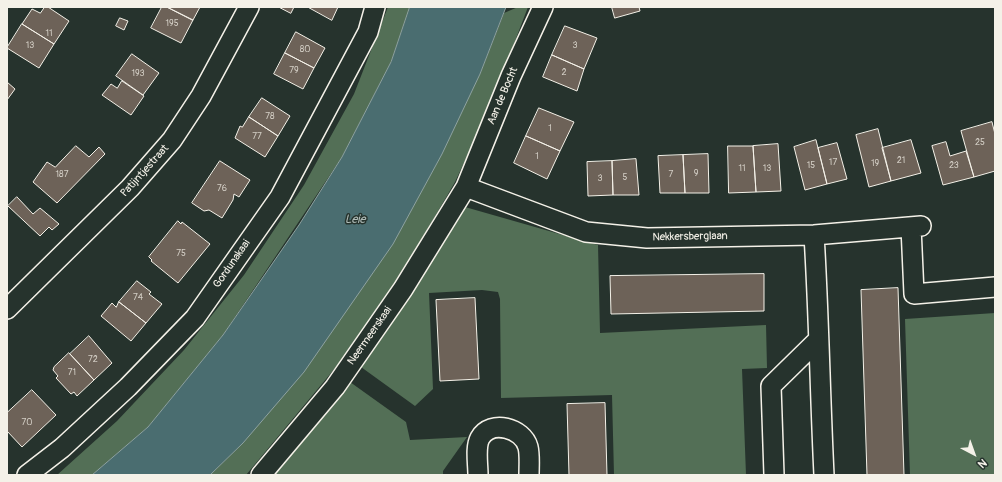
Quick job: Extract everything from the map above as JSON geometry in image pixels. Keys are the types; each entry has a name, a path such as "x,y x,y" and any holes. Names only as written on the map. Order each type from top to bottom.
{"street":[{"name":"Patijntjestraat","path":"7,309 130,188 172,140 201,96 249,7"},
{"name":"Gordunakaai","path":"27,475 62,448 128,387 195,318 280,197 368,32 375,7"},
{"name":"Aan de Bocht","path":"466,187 511,76 543,7"},
{"name":"Nekkersberglaan","path":"466,187 586,232 605,235 647,238 814,234 916,227 914,294 995,287"},
{"name":"Neermeerskaai","path":"261,475 335,387 403,288 466,187"},
{"path":"814,234 819,316 817,341 824,475"},
{"path":"774,475 771,386 817,341"},
{"path":"478,475 478,450 480,437 489,430 505,426 515,431 528,446 529,475"}],"green space":[{"path":"388,7 410,7 391,62 342,157 223,335 148,427 92,475 57,475 117,421 184,350 244,275 304,185 354,94"},
{"path":"518,7 528,7 489,109 455,182 387,296 346,355 246,475 210,475 243,443 480,74 504,13"},
{"path":"465,207 598,245 600,333 766,325 767,368 742,369 746,475 614,475 612,395 501,398 500,299 498,292 482,290 429,293 433,389 415,406 361,367 407,293"},
{"path":"995,313 995,475 910,475 905,319"},
{"path":"350,382 406,422 410,440 467,437 443,471 443,475 273,475"}],"water":[{"name":"Leie","path":"410,7 506,7 480,74 442,154 393,244 304,372 243,443 210,475 92,475 148,427 223,335 299,225 342,157 391,62"}],"building":[{"path":"45,7 48,7 69,21 54,44 22,24 32,9 40,13"},
{"path":"162,7 167,7 193,20 181,43 151,28"},
{"path":"167,7 200,7 193,20"},
{"path":"279,7 294,7 291,13"},
{"path":"308,7 338,7 332,20"},
{"path":"612,7 639,7 640,11 615,18"},
{"path":"120,18 128,21 124,30 116,26"},
{"path":"22,24 54,44 39,68 7,48"},
{"path":"565,26 597,38 584,69 552,55"},
{"path":"296,32 325,48 314,68 285,53"},
{"path":"285,53 314,68 303,89 274,74"},
{"path":"132,54 159,73 143,95 116,76"},
{"path":"552,55 584,69 577,91 543,77"},
{"path":"122,81 144,96 131,115 102,95 111,84 117,88"},
{"path":"7,82 15,89 7,100"},
{"path":"262,98 290,116 278,136 249,117"},
{"path":"539,108 574,122 560,151 526,136"},
{"path":"249,117 278,136 265,157 235,138 240,126 242,127"},
{"path":"992,122 995,134 995,171 974,177 961,131"},
{"path":"878,129 891,181 869,187 856,135"},
{"path":"526,136 560,151 547,179 514,163"},
{"path":"816,140 827,184 805,190 794,147"},
{"path":"911,140 921,173 891,181 882,148"},
{"path":"946,142 950,156 966,151 974,177 943,185 932,146"},
{"path":"837,143 847,179 827,184 818,148"},
{"path":"778,144 781,191 756,192 753,146"},
{"path":"76,146 89,157 99,147 105,154 57,203 33,182 47,162 55,167"},
{"path":"728,146 753,146 756,192 729,193"},
{"path":"708,154 709,193 685,193 683,155"},
{"path":"683,155 685,193 660,193 658,156"},
{"path":"636,159 639,195 613,195 612,161"},
{"path":"220,161 250,180 239,197 234,194 233,200 222,218 209,210 204,211 192,203"},
{"path":"612,161 613,195 588,196 587,162"},
{"path":"17,197 33,214 40,208 59,224 52,230 49,227 40,236 8,206"},
{"path":"178,221 181,224 182,222 210,244 178,283 151,261 152,260 149,257"},
{"path":"764,274 764,311 611,314 610,276"},
{"path":"137,281 151,292 149,294 162,304 146,323 119,302"},
{"path":"898,288 904,475 867,475 861,290"},
{"path":"475,298 479,379 440,381 436,300"},
{"path":"119,302 146,323 131,341 101,316 112,303 116,307"},
{"path":"89,336 112,363 94,380 70,354"},
{"path":"69,353 94,380 77,396 74,392 71,394 56,378 58,376 53,370 54,367"},
{"path":"32,390 56,415 22,447 7,431 7,413"},
{"path":"605,403 607,475 569,475 567,404"}]}
